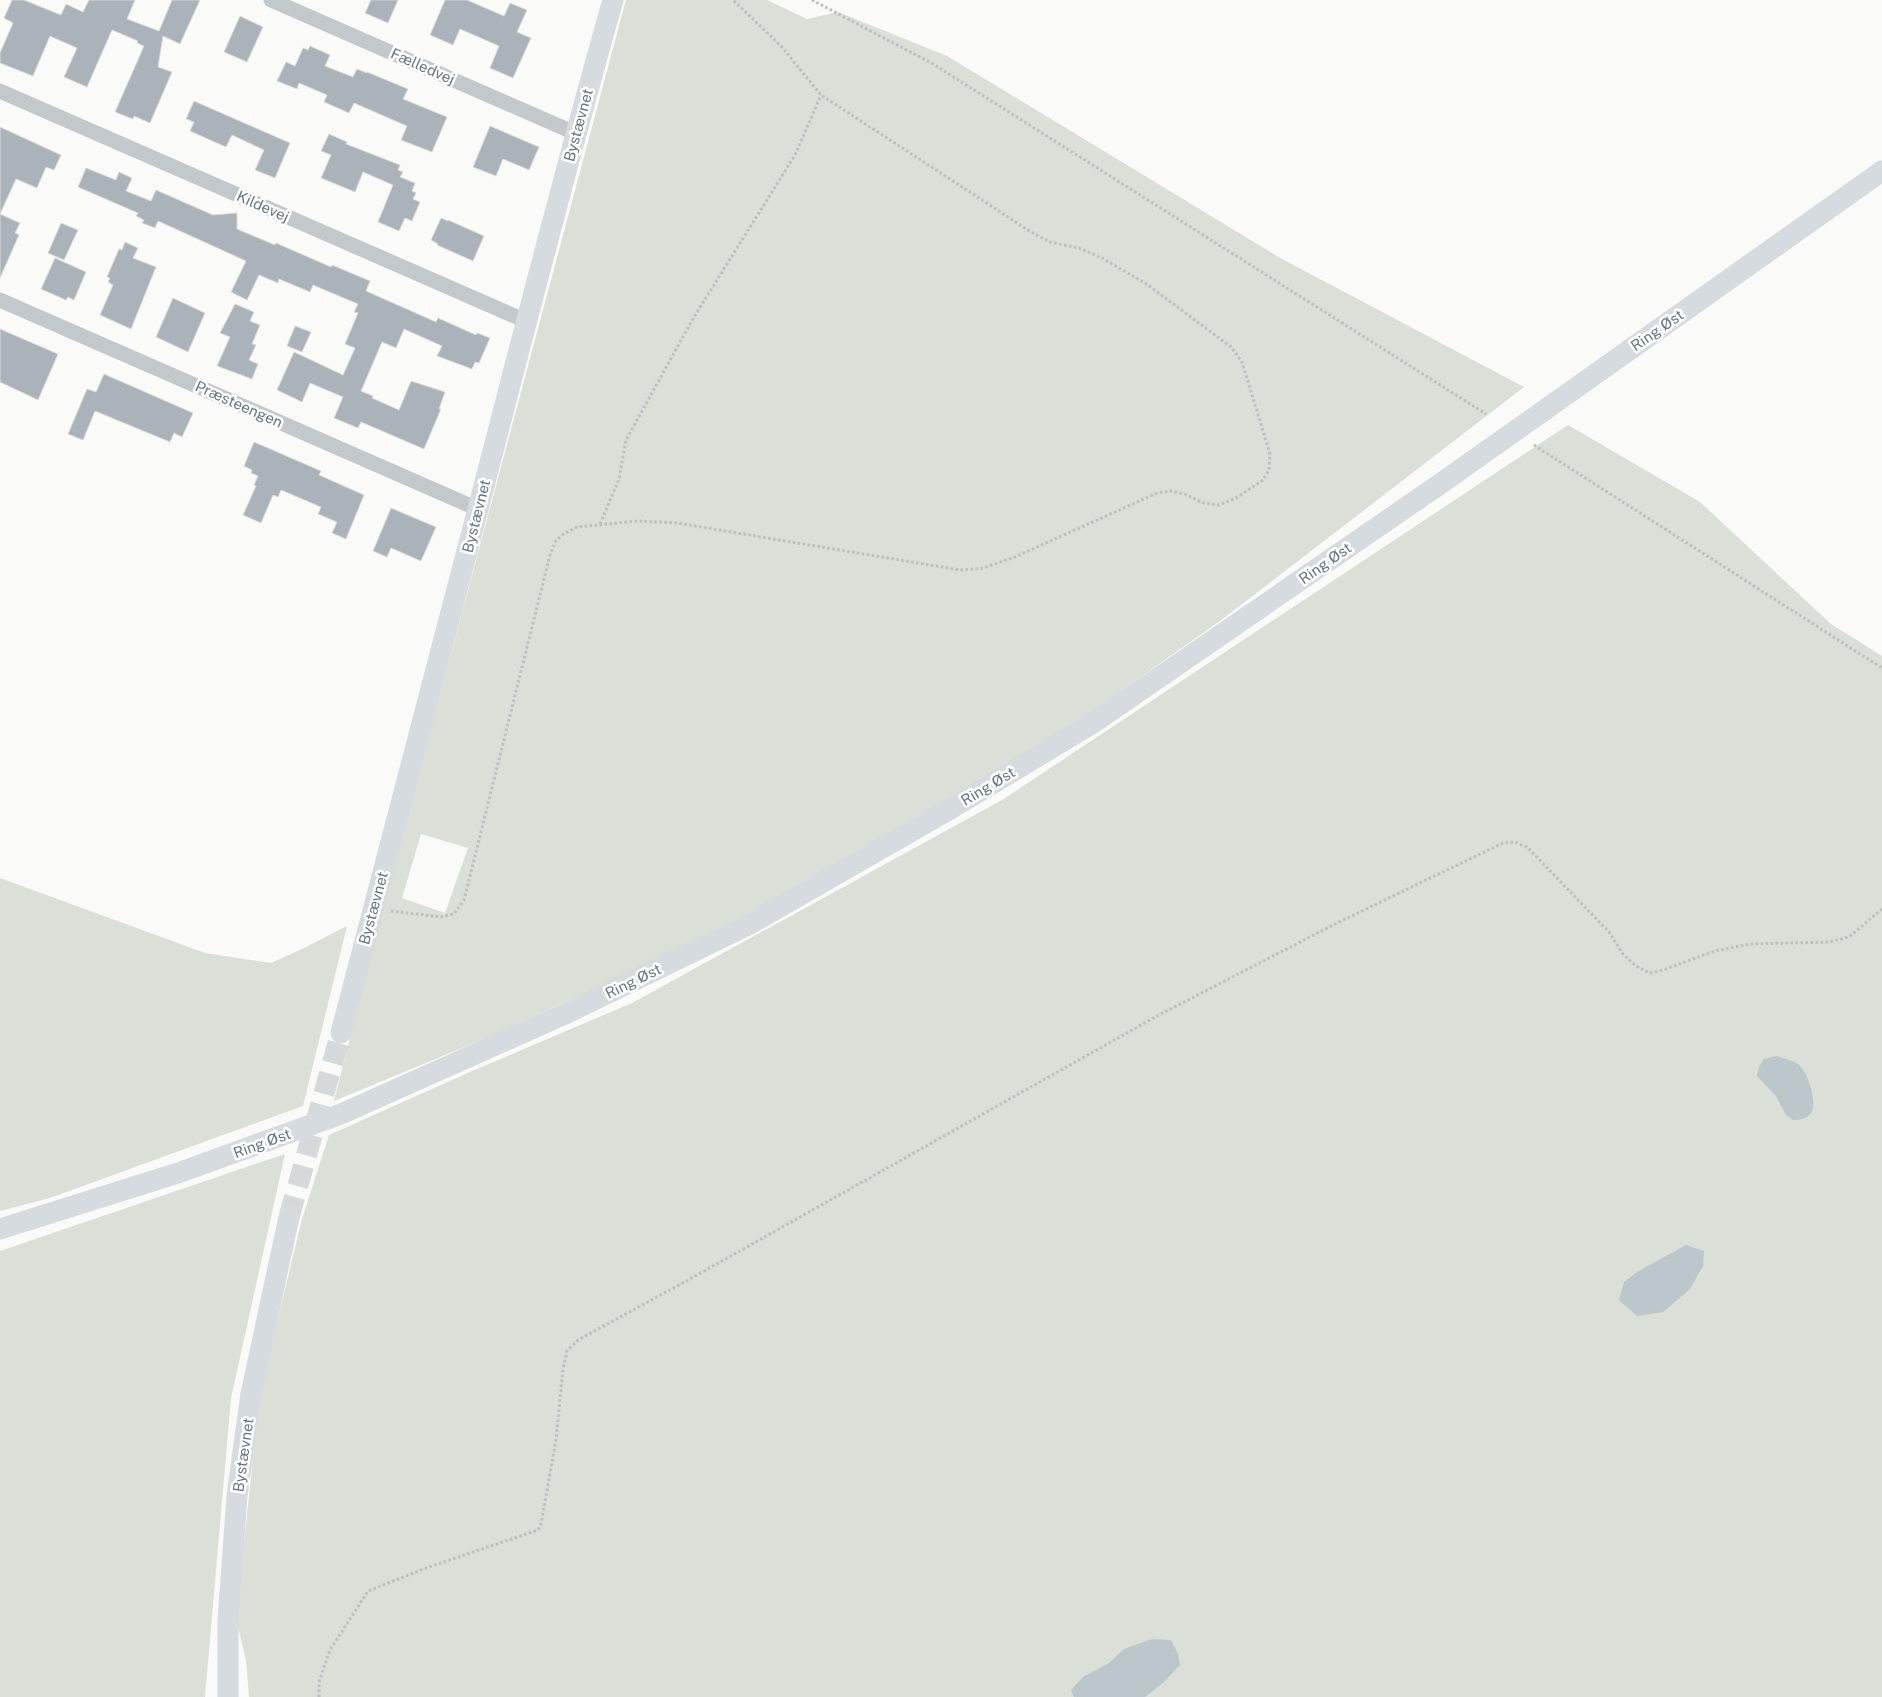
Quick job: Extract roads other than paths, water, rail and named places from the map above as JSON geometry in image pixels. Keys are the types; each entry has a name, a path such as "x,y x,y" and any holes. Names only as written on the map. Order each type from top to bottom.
{"main road":[{"name":"Bystævnet","path":"341,1033 575,133 613,0"},
{"name":"Ring Øst","path":"0,1229 178,1173 340,1114 565,1014 750,924 947,811 1093,723 1448,478 1882,171"},
{"name":"Bystævnet","path":"228,1697 228,1620 237,1496 251,1394 288,1217"}],"street":[{"name":"Fælledvej","path":"271,0 575,133"},
{"name":"Kildevej","path":"0,91 526,321"},
{"name":"Præsteengen","path":"0,300 478,508"}],"tunnel":[{"path":"289,1217 341,1033"}]}
